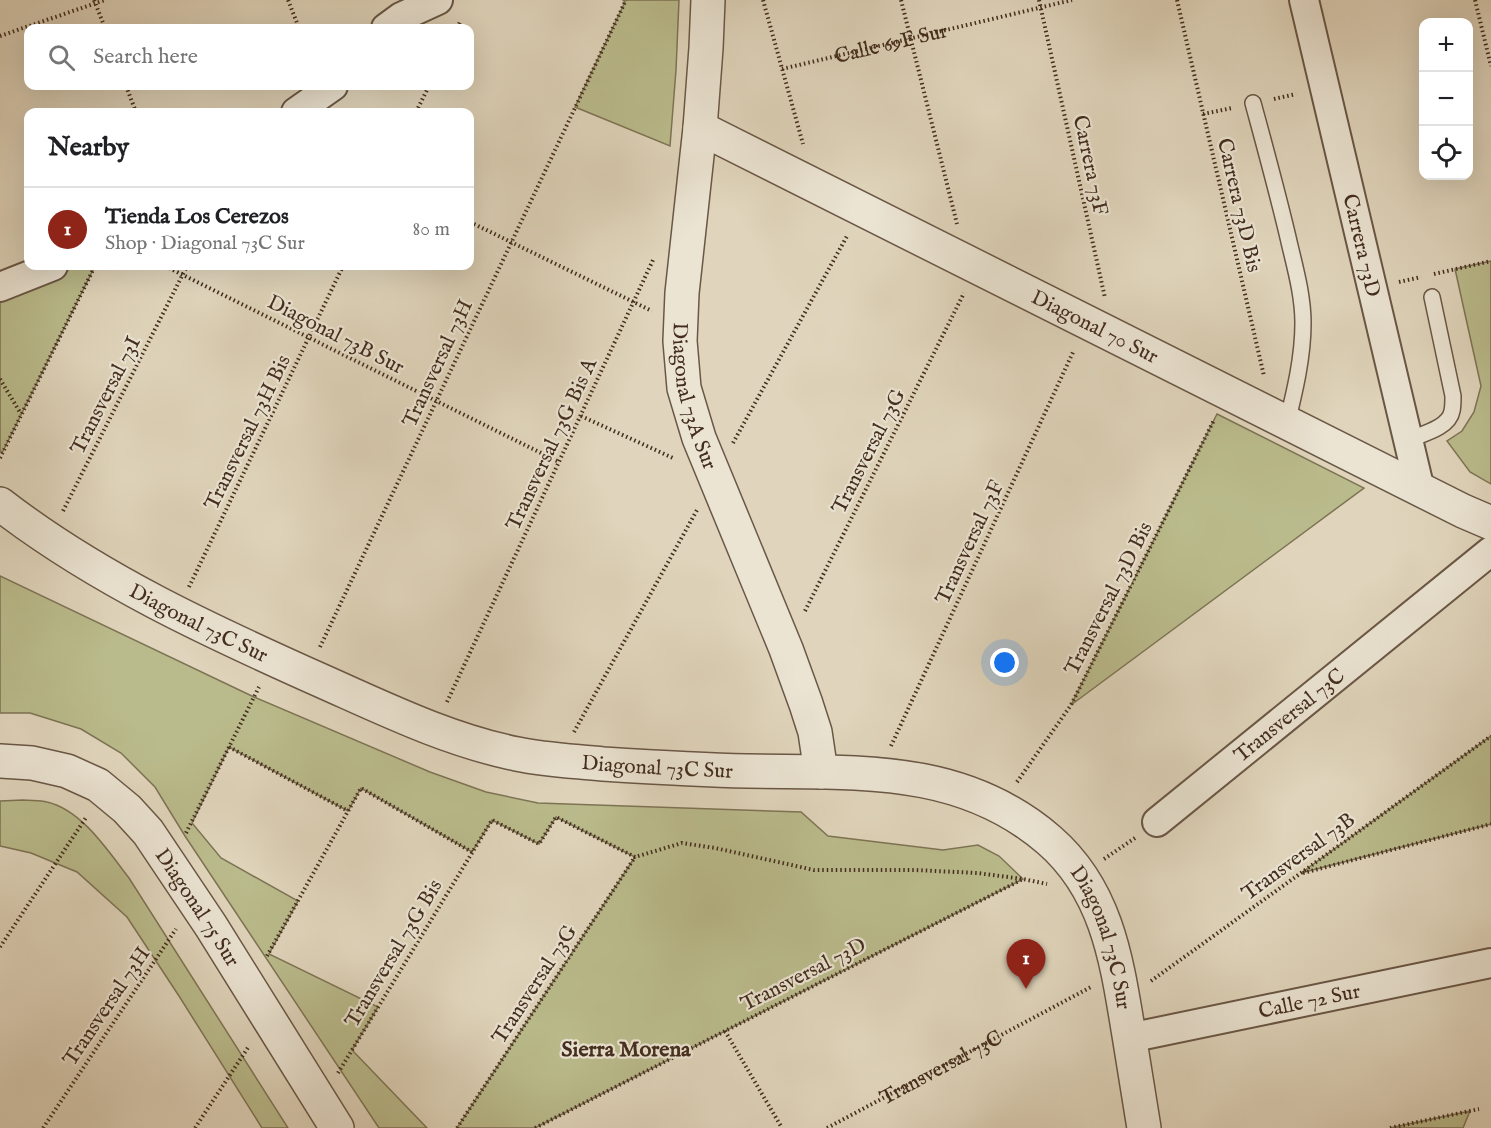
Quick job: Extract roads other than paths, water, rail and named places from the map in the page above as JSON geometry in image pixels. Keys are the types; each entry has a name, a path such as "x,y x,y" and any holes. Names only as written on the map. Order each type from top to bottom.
{"street":[{"path":"391,24 401,17 438,0"},
{"name":"Diagonal 73A Sur","path":"708,0 700,128 680,324 684,388 696,428 786,649 815,732 821,772"},
{"name":"Carrera 73D","path":"1304,0 1420,489"},
{"path":"302,108 327,90"},
{"name":"Diagonal 70 Sur","path":"700,128 1491,523"},
{"path":"0,287 43,270"},
{"name":"Diagonal 73C Sur","path":"0,504 81,560 139,593 307,675 434,730 479,745 521,755 627,765 732,770 862,772 902,776 943,784 977,796 1015,814 1051,842 1086,884 1095,900 1111,939 1144,1128"},
{"name":"Transversal 73C","path":"1157,822 1491,551"},
{"name":"Diagonal 75 Sur","path":"0,761 32,763 67,771 98,785 127,809 148,832 194,901 329,1115"},
{"name":"Calle 72 Sur","path":"1129,1038 1491,963"}],"lane":[{"path":"1253,103 1292,253 1304,321 1302,357 1281,420"},
{"path":"1408,440 1448,422 1452,412 1453,396 1432,297"}],"place":[{"name":"Tienda Los Cerezos","path":"1026,989"}],"district":[{"name":"Sierra Morena","path":"626,1048"}]}
